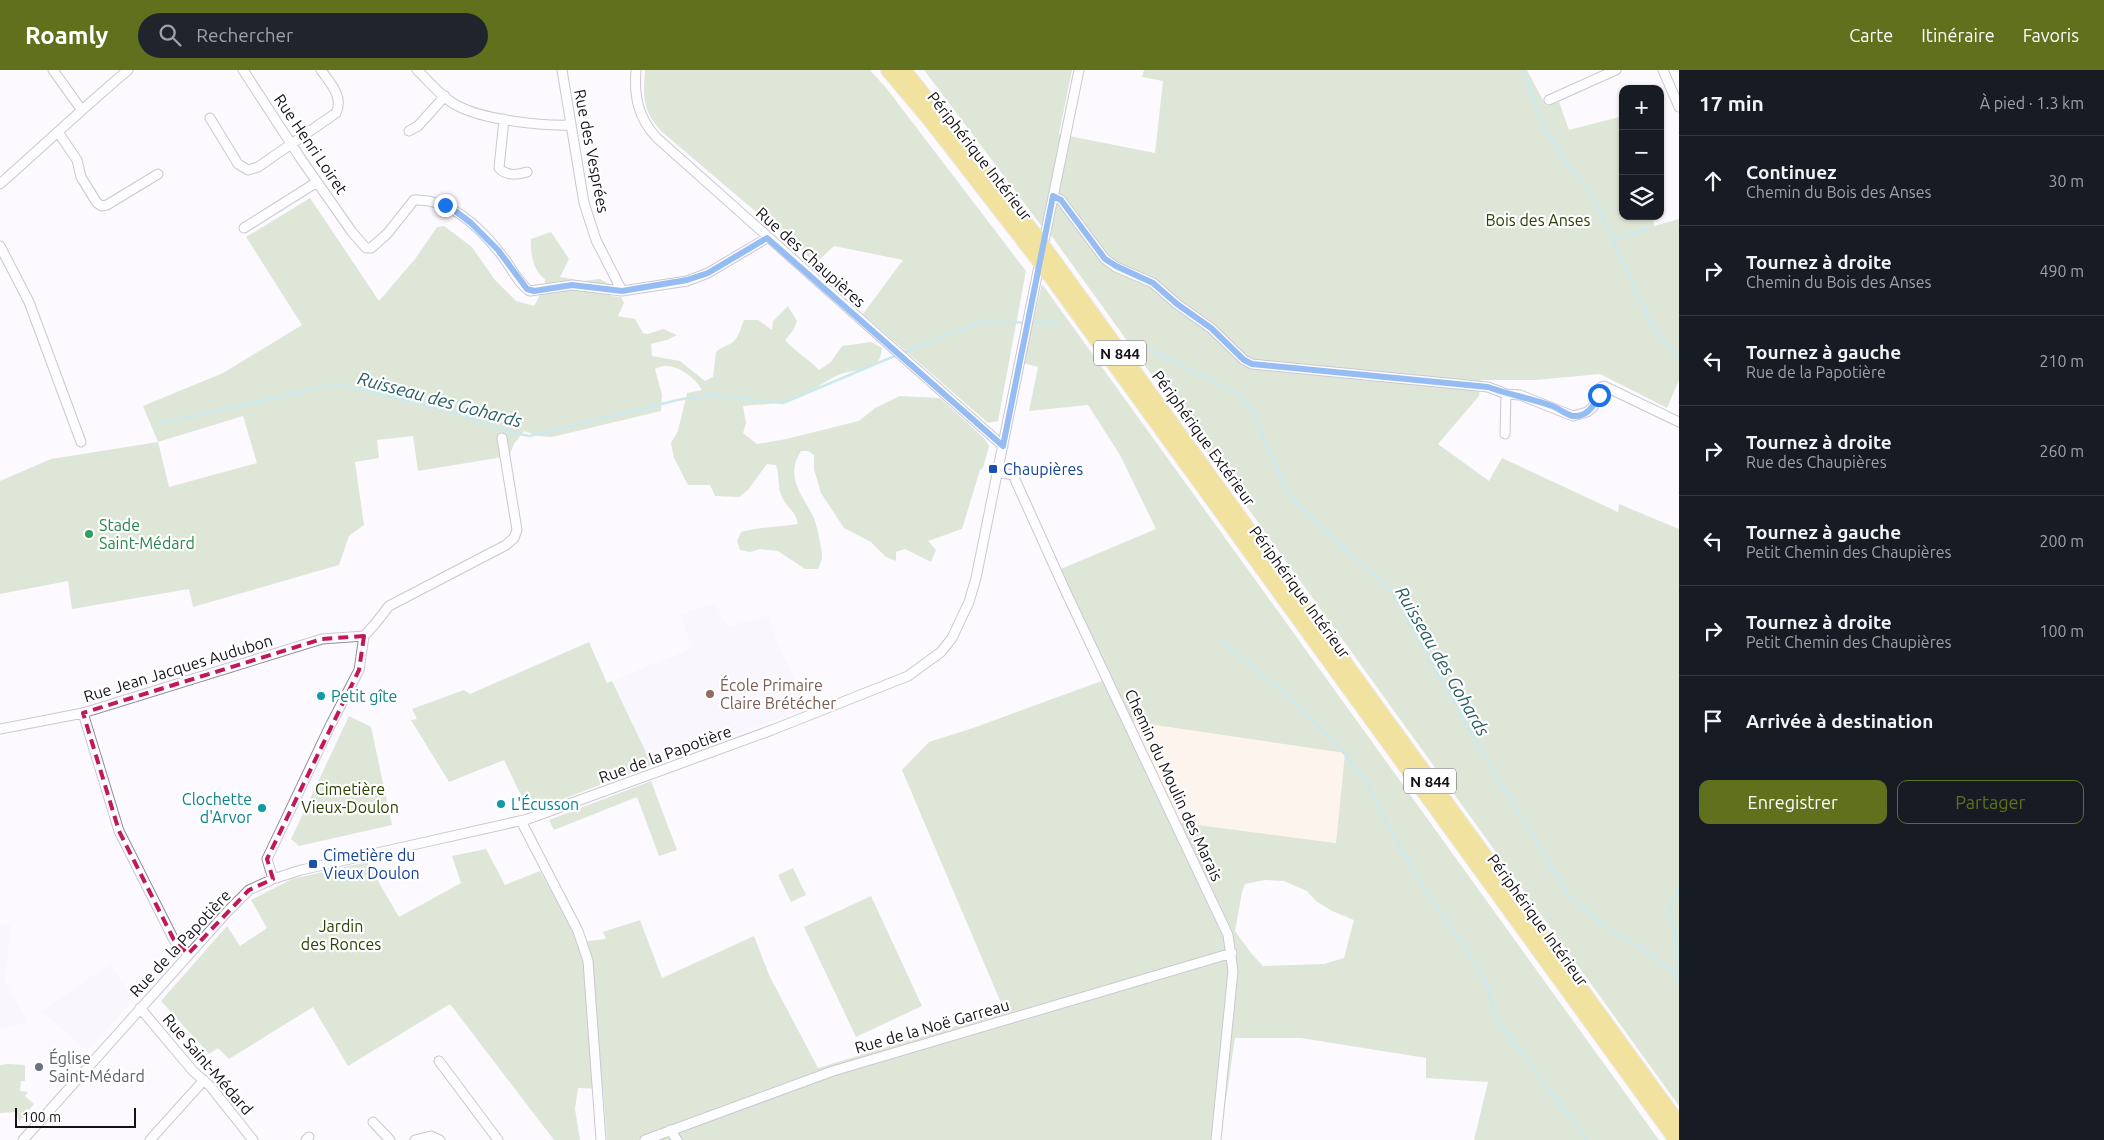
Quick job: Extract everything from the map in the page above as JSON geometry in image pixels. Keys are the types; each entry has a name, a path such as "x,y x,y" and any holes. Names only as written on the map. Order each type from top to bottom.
{"highway":[{"name":"Périphérique Intérieur","path":"888,70 1029,238 1057,275 1676,1140"},
{"name":"N 844","path":"904,70 1029,238"},
{"name":"Périphérique Extérieur","path":"1057,275 1679,1124"}],"street":[{"path":"53,70 81,109"},
{"path":"0,184 81,109 128,70"},
{"name":"Rue Henri Loiret","path":"243,70 291,145 364,246 371,248 387,234 414,200 427,200 445,205 461,214 498,250 524,286 530,291 572,285 622,291"},
{"path":"210,118 238,164 248,170 258,168 336,113 338,95 321,70"},
{"path":"418,70 458,106 504,119 571,125"},
{"name":"Rue des Vesprées","path":"562,70 584,203 596,240 622,291"},
{"name":"Rue des Chaupières","path":"636,70 636,102 641,117 650,131 767,238 1003,446"},
{"name":"Rue de la Papotière","path":"23,1140 188,954 249,890 273,879 301,870 521,821 772,730 908,676 941,652 952,638 969,602 1003,446 1079,70"},
{"path":"1549,100 1616,70"},
{"path":"1664,70 1679,105"},
{"path":"409,131 418,126 445,96"},
{"path":"504,119 499,168 503,172 517,175 527,172"},
{"path":"58,132 77,160 81,177 97,203 102,206 107,205 158,174"},
{"path":"244,228 317,182"},
{"path":"1053,196 1061,200 1105,259 1153,283 1177,304 1211,328 1244,360 1267,366 1488,387 1506,394 1520,395 1573,416 1594,408 1600,388 1604,386 1679,422"},
{"path":"622,291 697,278 767,238"},
{"path":"0,246 29,302 81,442"},
{"path":"1506,394 1506,434"},
{"path":"273,879 268,859 331,724 359,670 364,636 376,624 388,606 506,546 514,538 517,530 502,438"},
{"name":"Chemin du Moulin des Marais","path":"997,472 1013,475 1056,571 1228,934 1233,971 1216,1140"},
{"name":"Rue Jean Jacques Audubon","path":"0,729 83,713 322,639 364,636"},
{"path":"83,713 119,831 174,940 188,954"},
{"path":"521,821 578,931 588,961 601,1140"},
{"name":"Rue de la Noë Garreau","path":"645,1140 833,1071 1232,953"},
{"name":"Rue Saint-Médard","path":"140,1008 193,1071 204,1080 253,1140"},
{"path":"439,1061 498,1140"},
{"path":"150,1140 204,1080"},
{"path":"373,1122 390,1140"},
{"path":"670,1130 677,1140"},
{"path":"415,1140 431,1136 440,1140"}],"highlighted area":[{"path":"364,636 359,670 267,859 273,879 249,890 188,954 174,940 119,831 83,713 322,639"}],"shaded area":[{"name":"École Primaire Claire Brétécher","path":"715,603 727,627 768,616 777,642 808,708 652,765 612,681 693,648 680,615"},
{"path":"1127,721 1345,753 1336,843 1175,822"},
{"path":"0,924 10,925 5,983 28,1022 0,1029"},
{"path":"110,964 134,1000 87,1051 41,1011"}],"green space":[{"path":"645,70 870,70 887,89 1026,271 998,421 988,423 863,314 903,260 834,246 816,263 661,131 650,116 645,103"},
{"name":"Bois des Anses","path":"924,70 1072,70 1059,134 1155,153 1163,81 1142,77 1144,70 1527,70 1546,106 1559,102 1569,130 1619,117 1619,220 1653,220 1654,226 1679,219 1679,380 1667,408 1600,374 1536,380 1481,380 1479,396 1438,444 1489,481 1502,458 1618,512 1619,504 1679,529 1679,1106 1053,238 1040,224"},
{"path":"310,198 379,301 415,259 437,227 444,226 472,247 495,280 516,301 534,306 544,287 545,279 535,266 531,239 551,232 569,259 560,277 583,281 600,279 609,284 611,296 621,297 624,303 618,316 635,319 643,333 648,334 663,329 677,335 651,344 652,356 680,361 705,381 713,377 716,352 735,340 744,320 758,320 772,330 773,321 788,306 797,321 794,329 785,340 819,370 831,362 842,346 871,342 882,348 880,358 871,367 844,373 830,379 797,399 778,403 743,406 746,423 743,433 757,444 786,439 859,421 875,408 900,396 940,398 984,438 989,446 962,529 928,541 936,550 931,562 905,549 896,552 896,561 886,557 871,542 844,528 821,493 814,469 814,455 808,451 801,451 794,469 796,485 813,516 817,530 822,555 822,561 818,569 805,569 778,551 760,549 750,552 740,550 737,541 741,532 798,524 795,515 780,493 776,465 767,464 748,490 739,497 715,496 710,485 688,485 674,458 671,443 678,431 687,393 702,390 687,374 677,368 662,366 655,369 662,395 661,411 552,437 538,436 524,431 514,444 510,454 503,457 418,471 413,436 377,440 379,458 355,462 364,525 349,536 339,565 193,607 189,589 72,609 68,581 0,594 0,481 51,459 158,442 143,406 223,373 302,325 246,237","holes":["243,416 257,463 169,487 158,442"]},
{"name":"Jardin des Ronces","path":"1042,284 1659,1140 1474,1140 1488,1082 1426,1078 1426,1058 1301,1038 1235,1038 1220,1140 607,1140 603,1089 578,1088 575,1109 580,1140 554,1140 450,1004 348,1066 313,1007 229,1059 218,1048 209,1054 161,1001 227,926 240,946 267,928 251,900 292,879 367,862 399,917 461,883 452,856 486,849 505,885 540,871 579,942 606,939 603,932 640,920 662,978 754,936 769,975 818,1068 995,1014 1001,1003 902,770 929,742 976,727 1107,679 1056,571 1156,529 1120,455 1088,405 1029,411 1038,367 1023,363","holes":["1128,721 1345,753 1336,843 1175,822","1265,880 1284,881 1307,891 1316,901 1332,911 1354,920 1344,958 1324,964 1263,966 1235,931 1245,884"]},
{"path":"589,642 607,683 612,681 652,765 529,812 504,760 449,782 411,720 417,719 412,709 464,690 470,694"},
{"name":"Cimetière Vieux-Doulon","path":"349,716 371,727 392,825 299,846 291,839"},
{"path":"651,781 677,850 659,856 637,797 554,830 549,820"},
{"path":"793,868 806,895 791,902 778,875"},
{"path":"871,896 922,1006 856,1037 804,927"},
{"path":"0,1065 25,1065 25,1081 21,1081 20,1091 28,1092 25,1096 34,1104 19,1122 16,1112 0,1113"}],"waterway":[{"path":"1524,70 1536,108 1549,136 1571,169 1591,192 1653,328 1679,356"},
{"path":"1637,232 1650,228"},
{"path":"1614,239 1634,233"},
{"name":"Ruisseau des Gohards","path":"903,353 979,322 1059,323"},
{"name":"Ruisseau des Gohards","path":"1130,339 1239,394 1251,408 1284,486 1297,504 1387,587 1398,602 1479,747 1569,896 1604,926 1645,950 1677,975"},
{"name":"Ruisseau des Gohards","path":"158,424 334,384 442,409 513,433 530,436 682,399 710,395 783,403 897,355"},
{"path":"1223,641 1280,689 1336,744 1363,776 1391,831 1424,888 1467,950 1487,985 1496,1019 1587,1140"},
{"path":"1679,889 1668,913 1675,932 1677,975 1679,978"}],"place":[{"name":"Chaupières","path":"993,469"},
{"name":"Stade Saint-Médard","path":"89,534"},
{"name":"École Primaire Claire Brétécher","path":"710,694"},
{"name":"Petit gîte","path":"321,696"},
{"name":"L'Écusson","path":"501,804"},
{"name":"Clochette d'Arvor","path":"262,808"},
{"name":"Cimetière du Vieux Doulon","path":"313,864"},
{"name":"Église Saint-Médard","path":"39,1067"}],"route":[{"path":"445,205 461,214 490,241 530,291 572,285 622,291 697,278 767,238 1003,446 1053,196 1061,200 1105,259 1153,283 1177,304 1211,328 1244,360 1252,364 1488,387 1506,394 1520,395 1552,406 1573,416 1594,408 1599,395"}]}
